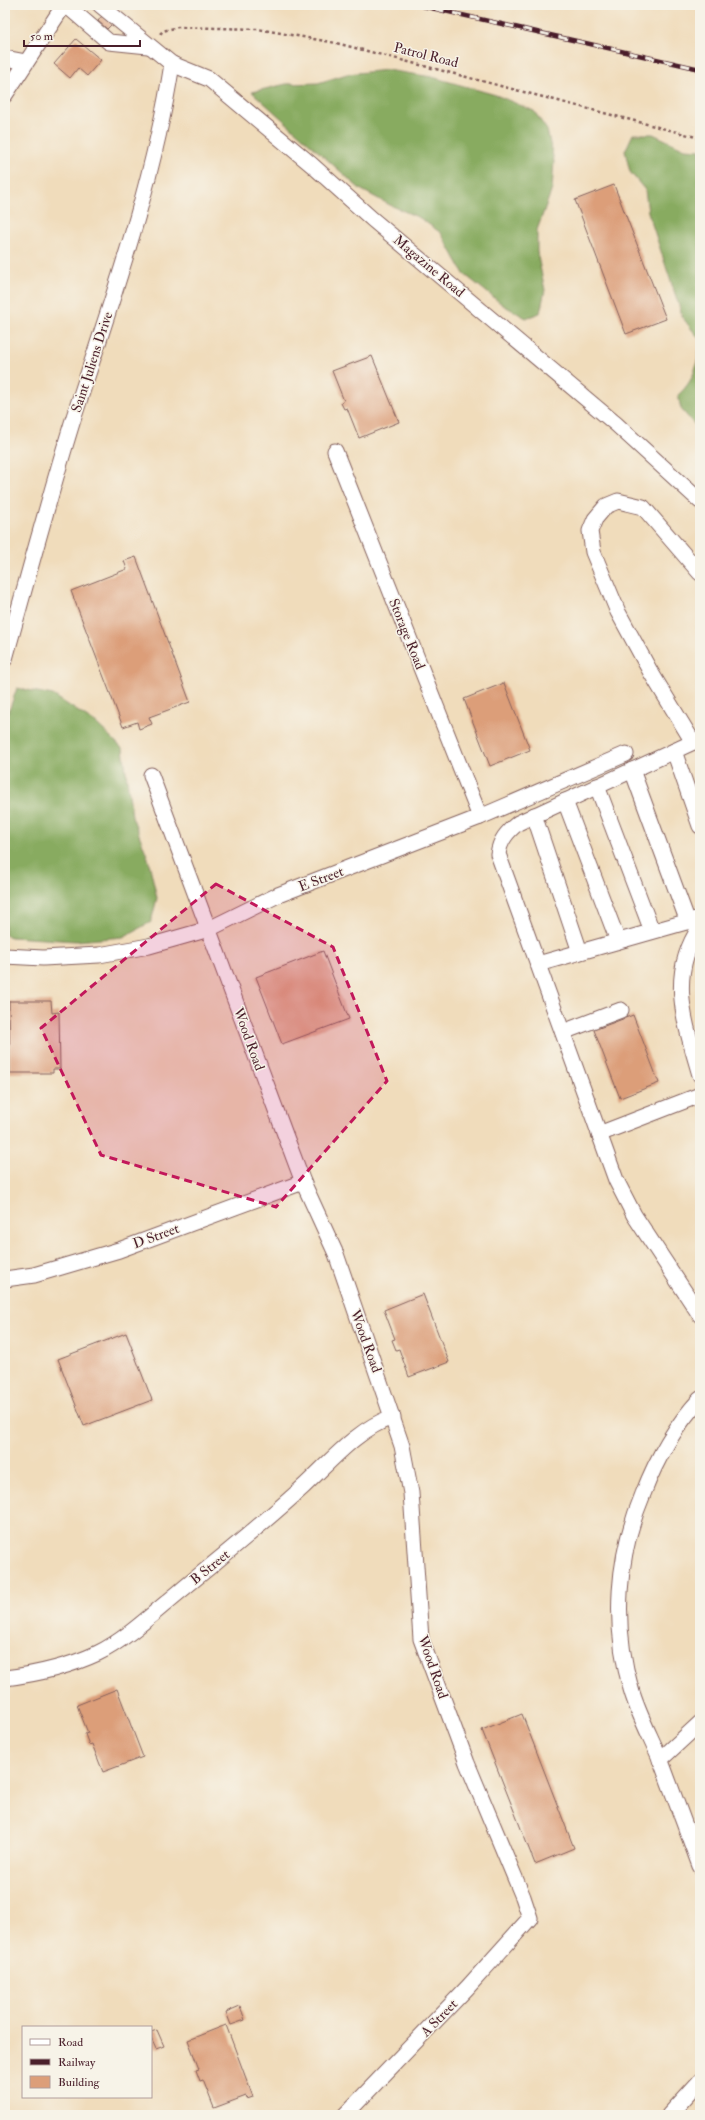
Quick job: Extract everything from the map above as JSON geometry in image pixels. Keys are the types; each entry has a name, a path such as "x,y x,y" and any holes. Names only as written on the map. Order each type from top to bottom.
{"street":[{"path":"5,95 65,5 109,42 148,46"},
{"name":"Magazine Road","path":"100,5 148,46 172,64 209,79 312,165 372,219 616,424 700,501"},
{"path":"5,58 26,62"},
{"name":"Saint Juliens Drive","path":"5,659 72,425 115,289 156,151 172,64"},
{"name":"Storage Road","path":"335,451 480,817"},
{"path":"700,573 643,507 618,501 606,506 595,519 590,531 593,552 618,612 650,671 696,741 518,823 506,833 499,844 498,854 616,1180 634,1215 700,1314"},
{"path":"674,751 700,826"},
{"name":"E Street","path":"5,956 43,958 99,955 150,946 209,929 278,895 480,817 626,754"},
{"path":"632,770 696,922 686,950 680,979 688,1035 700,1074"},
{"name":"Wood Road","path":"151,775 303,1182 336,1254 393,1417 402,1446 411,1493 421,1639 467,1763 523,1897 530,1918"},
{"path":"597,786 652,932"},
{"path":"566,801 618,941"},
{"path":"534,815 580,952"},
{"path":"538,964 618,941 696,922"},
{"path":"562,1032 620,1010"},
{"path":"599,1134 700,1095"},
{"name":"D Street","path":"5,1279 34,1275 119,1250 303,1182"},
{"path":"700,1399 666,1445 649,1479 633,1517 624,1552 620,1590 622,1650 631,1689 660,1760 700,1866"},
{"name":"B Street","path":"5,1678 40,1673 67,1666 100,1652 142,1622 263,1524 358,1436 379,1421 393,1417"},
{"path":"660,1760 700,1723"},
{"name":"A Street","path":"345,2115 497,1957 530,1918"},
{"path":"668,2115 700,2081"}],"path":[{"name":"Patrol Road","path":"148,46 163,31 178,27 258,28 336,43 700,138"}],"highlighted area":[{"path":"216,884 333,947 387,1081 276,1207 101,1155 41,1028"}],"green space":[{"path":"387,70 432,77 496,95 534,111 547,130 554,161 552,189 537,230 537,252 545,290 540,313 526,318 503,305 464,274 441,233 420,218 390,205 360,189 252,92 286,84 318,83 347,74"},
{"path":"633,134 653,134 685,149 700,150 700,340 683,318 648,212 645,190 630,172 625,151"},
{"path":"700,345 700,431 681,409 678,395 688,384 694,373"},
{"path":"17,688 53,695 97,724 123,749 132,816 148,858 157,898 151,922 123,937 76,941 11,937 5,935 5,722"}],"building":[{"path":"102,16 112,24 107,29 98,21"},
{"path":"76,39 101,60 87,76 78,68 70,78 54,64"},
{"path":"614,185 666,319 626,334 575,200"},
{"path":"372,356 399,422 359,438 347,408 344,409 341,403 344,401 332,371"},
{"path":"136,557 190,702 149,717 152,724 139,729 137,722 123,727 71,591 127,569 124,561"},
{"path":"504,683 530,750 490,766 464,699"},
{"path":"323,951 349,1019 282,1044 256,977"},
{"path":"9,1001 51,1001 52,1013 59,1012 60,1069 53,1069 53,1073 10,1073"},
{"path":"633,1015 659,1083 620,1098 594,1030"},
{"path":"423,1294 449,1362 409,1377 399,1349 396,1350 392,1340 395,1339 384,1310"},
{"path":"126,1333 152,1400 84,1426 58,1359"},
{"path":"117,1689 143,1757 103,1772 92,1744 89,1745 85,1734 88,1733 77,1705"},
{"path":"522,1714 574,1848 535,1864 482,1730"},
{"path":"240,2006 245,2020 231,2025 226,2012"},
{"path":"226,2025 253,2097 247,2099 246,2096 214,2108 203,2080 200,2081 196,2070 199,2069 188,2040"},
{"path":"157,2030 164,2046 156,2049 152,2040 152,2032"}],"railway":[{"path":"418,5 700,69"}]}
